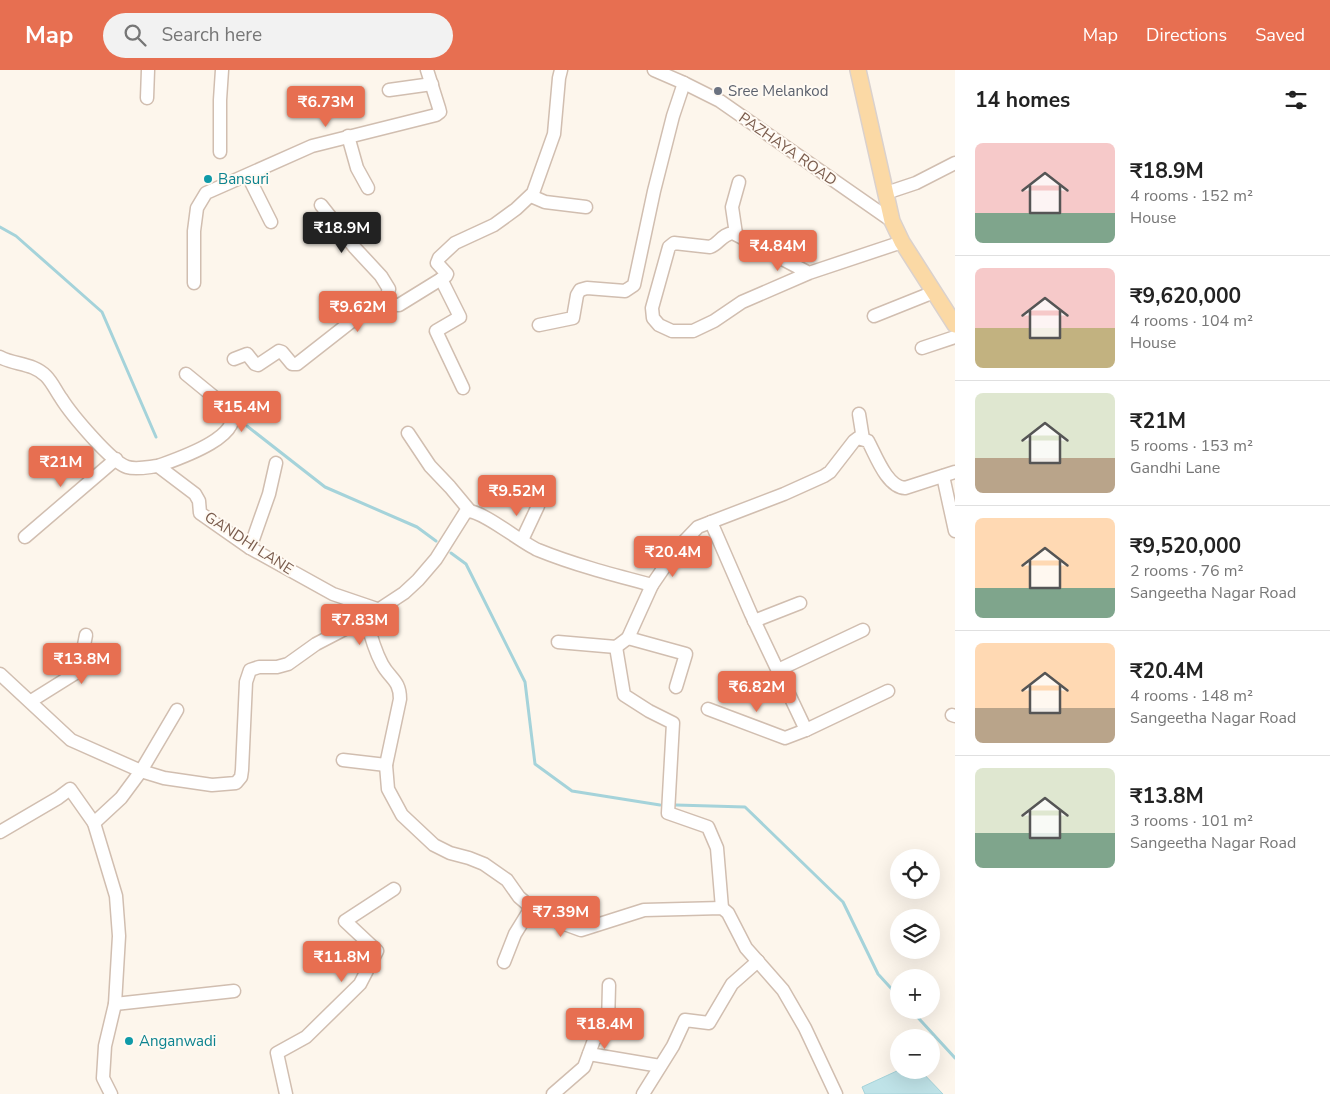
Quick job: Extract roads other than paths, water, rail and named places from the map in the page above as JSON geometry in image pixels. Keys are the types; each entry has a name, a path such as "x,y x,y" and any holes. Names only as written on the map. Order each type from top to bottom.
{"main road":[{"path":"858,70 892,221 902,242 955,325"}],"street":[{"path":"147,98 148,70"},
{"path":"220,152 222,70"},
{"path":"194,282 194,231 197,208 206,193 312,146 436,115 440,110 427,70"},
{"path":"386,298 394,305 399,305 447,275 437,263 439,258 456,243 494,225 530,196 554,134 561,70"},
{"name":"PAZHAYA ROAD","path":"656,70 720,101 892,221"},
{"path":"539,325 573,318 577,295 580,290 587,288 626,291 634,285 654,191 673,116 684,83"},
{"path":"389,90 432,84"},
{"path":"348,136 357,168 368,188"},
{"path":"886,193 916,184 955,163"},
{"path":"248,176 271,222"},
{"path":"736,234 732,207 739,182"},
{"path":"530,196 545,202 586,207"},
{"path":"321,205 355,248 381,276 389,289 386,298"},
{"path":"808,272 736,234 725,235 710,247 676,243 670,246 652,308 652,316 656,322 672,331 692,331 714,321 742,302 808,272 902,242"},
{"path":"441,279 460,317 436,331 463,388"},
{"path":"874,316 934,292"},
{"path":"234,359 247,354 254,364 258,365 279,351 292,364 300,363 380,299 386,298"},
{"path":"922,348 955,337"},
{"path":"0,357 29,365 45,375 61,399 99,444 128,468 158,466 198,451 227,431 232,419 230,410 186,374"},
{"path":"859,414 863,439"},
{"path":"408,433 430,466 470,511 537,549 592,569 652,585"},
{"path":"558,642 616,647 628,638 652,585 676,550 698,528 824,476 830,472 858,438 868,441 882,469 894,484 899,487 905,488 949,474 955,531"},
{"path":"26,537 116,459"},
{"path":"250,548 269,494 276,463"},
{"name":"GANDHI LANE","path":"158,466 195,494 200,501 200,513 250,548 332,594 380,610"},
{"path":"522,540 538,506"},
{"path":"0,674 71,740 164,778 212,785 236,783 241,777 242,770 246,682 250,670 259,667 277,667 288,664 316,644 380,610 404,593 436,560 465,513 470,511"},
{"path":"711,522 754,621 806,730"},
{"path":"754,621 800,603"},
{"path":"366,618 382,665 396,681 400,689 400,699 386,765 388,788 402,816 434,844 450,853 484,864 506,880 519,897 540,915 581,930 644,910 722,908 728,913 746,948 783,990 808,1035 836,1094"},
{"path":"778,670 863,630"},
{"path":"30,701 79,671 86,635"},
{"path":"628,638 686,654 676,686"},
{"path":"616,647 624,695 649,711 673,722 668,813 708,827 717,848 722,908"},
{"path":"708,709 785,738 806,730 888,690"},
{"path":"94,823 121,798 141,770 177,710"},
{"path":"343,760 386,765"},
{"path":"1,829 70,789 94,823 116,896 119,936 115,1004 105,1046 103,1078 110,1094"},
{"path":"286,1094 277,1053 306,1037 360,984 377,951 345,921 394,890"},
{"path":"504,962 514,934 531,908"},
{"path":"643,1094 673,1046 685,1020 709,1023 732,984 758,961"},
{"path":"553,1094 584,1067 594,1040 608,1025 609,985"},
{"path":"115,1004 234,991"},
{"path":"589,1054 660,1066"}],"water":[{"path":"890,1074 890,1079 929,1079 943,1094 865,1094 862,1087"}],"waterway":[{"path":"0,227 16,236 102,312 156,437"},
{"path":"247,426 325,487 417,527 436,541"},
{"path":"451,553 466,564 525,682 535,764 572,791 660,805"},
{"path":"676,805 745,807 843,902 878,974 890,987"},
{"path":"919,1019 955,1058"}],"place":[{"name":"Sree Melankod","path":"718,91"},
{"name":"Bansuri","path":"208,179"},
{"name":"Anganwadi","path":"129,1041"}]}
